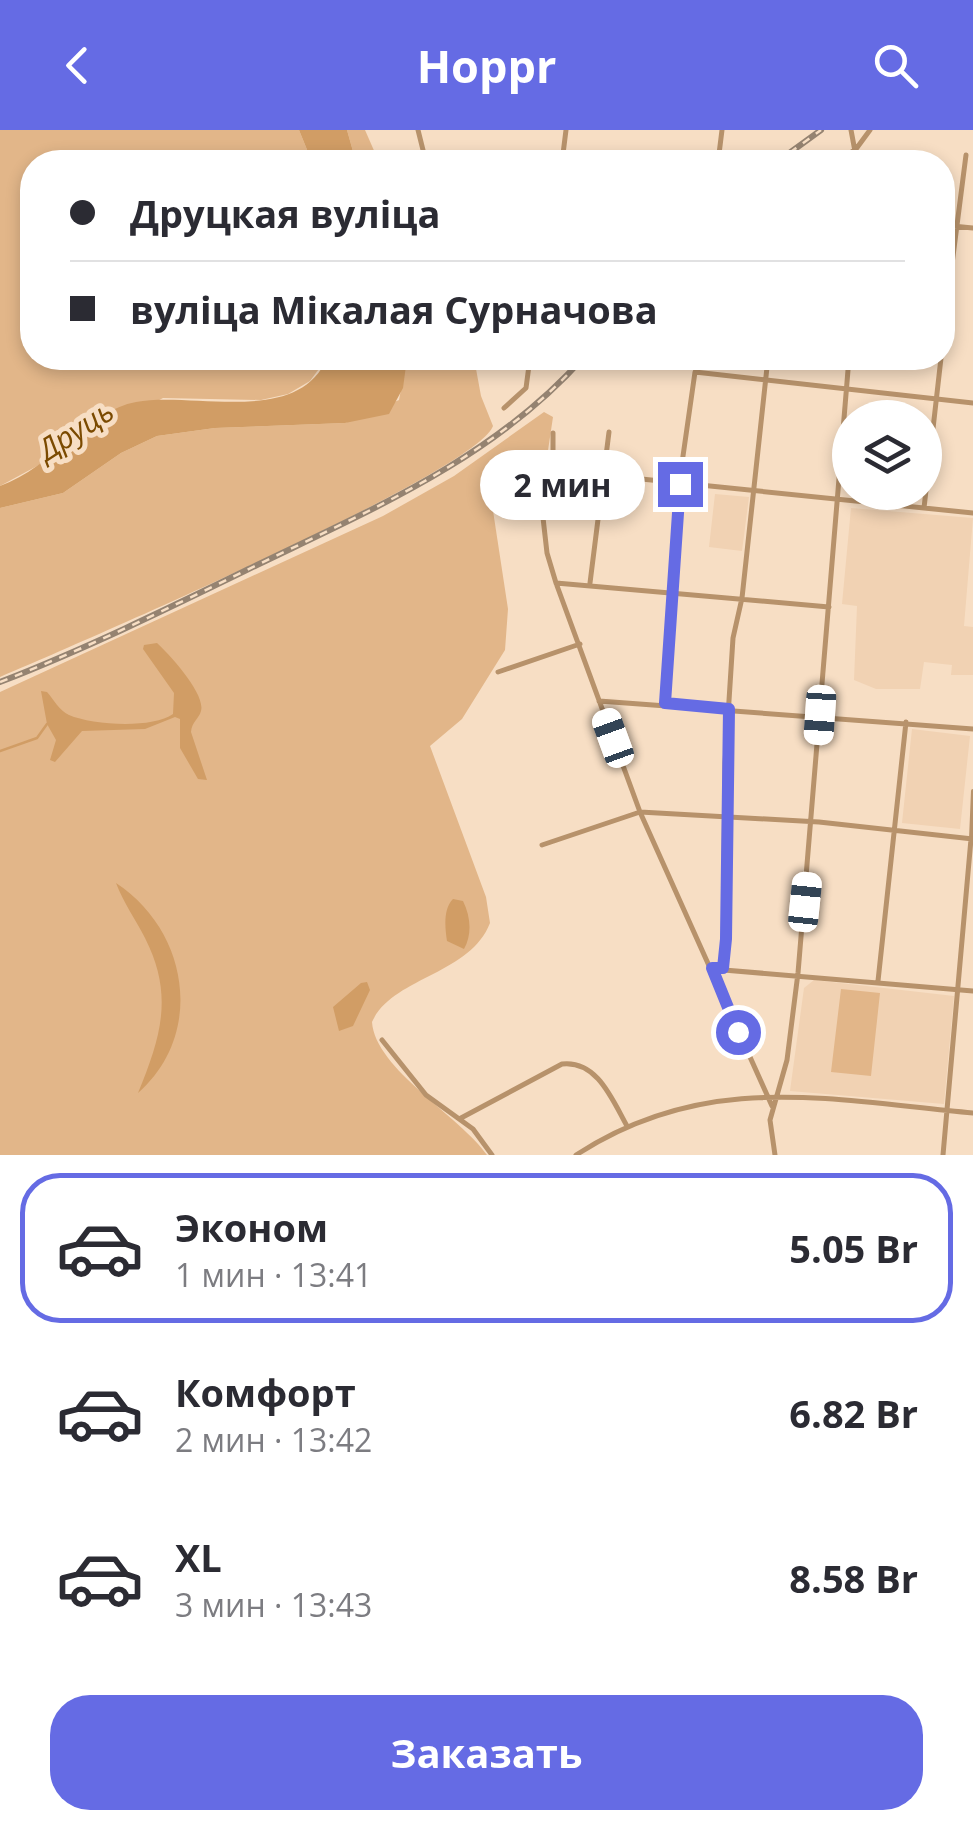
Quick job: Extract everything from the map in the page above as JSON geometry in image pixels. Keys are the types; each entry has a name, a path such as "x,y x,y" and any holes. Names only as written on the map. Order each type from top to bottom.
{"street":[{"path":"851,130 856,149"},
{"path":"856,149 870,130"},
{"path":"955,234 966,155"},
{"path":"956,226 973,228"},
{"path":"504,408 526,388 528,370"},
{"path":"723,968 733,638 742,598 767,370"},
{"path":"846,400 848,370"},
{"path":"665,703 680,484 696,372 936,400 940,370"},
{"path":"942,401 973,404"},
{"path":"590,582 608,432"},
{"path":"553,433 552,470 543,482 541,500 547,553 556,583 640,812 772,1106"},
{"path":"552,470 832,500"},
{"path":"775,1155 770,1134 772,1106 787,1060 798,973 837,510"},
{"path":"940,510 973,514"},
{"path":"556,583 590,582 829,607"},
{"path":"498,672 580,644"},
{"path":"599,701 973,729"},
{"path":"878,982 906,722"},
{"path":"943,1155 972,839 973,790"},
{"path":"542,845 640,812 813,822 972,839"},
{"path":"712,968 973,992"},
{"path":"382,1040 426,1095 461,1118 492,1155"},
{"path":"461,1118 545,1072 576,1062 592,1071 627,1126"},
{"path":"576,1155 627,1126 723,1099 777,1094 973,1114"}],"shaded area":[{"path":"0,130 299,130 307,150 20,150 20,370 318,370 310,381 288,394 261,400 163,398 0,486"},
{"path":"299,130 347,130 353,150 307,150"},
{"path":"347,130 365,130 374,150 353,150"},
{"path":"319,370 405,370 403,388 389,414 345,423 215,428 157,436 121,453 63,493 0,508 0,486 37,466 86,427 119,407 159,400 269,399 293,392"},
{"path":"405,370 476,370 493,426 470,449 348,518 0,677 0,508 63,493 121,453 157,436 215,428 345,423 399,400"},
{"path":"544,412 553,417 547,457 533,467 497,475 490,491 508,609 505,650 462,719 430,746 486,897 490,923 466,954 396,995 372,1022 377,1040 403,1075 487,1155 0,1155 0,692 383,516 454,476"},
{"path":"715,494 749,497 742,551 709,547"},
{"path":"851,510 973,518 964,626 973,627 973,675 951,675 952,665 924,662 920,689 876,689 854,680 857,606 842,604"},
{"path":"157,643 198,695 201,711 191,732 207,780 198,779 180,748 180,719 175,717 145,729 82,731 55,762 50,760 56,740 47,724 41,691 47,692 69,715 92,721 137,724 173,714 174,693 143,649 144,645"},
{"path":"912,729 970,736 960,829 902,823"},
{"path":"116,883 141,903 160,928 173,955 180,984 180,1013 173,1042 159,1069 138,1093 158,1034 162,997 154,959"},
{"path":"453,899 463,901 468,913 469,932 464,949 447,941 446,913"},
{"path":"814,980 954,996 944,1104 790,1091 804,988"},
{"path":"367,982 370,990 353,1026 339,1031 333,1007"},
{"path":"841,989 880,993 871,1076 831,1072"}],"waterway":[{"path":"0,751 37,738 47,724"}],"railway":[{"path":"794,150 821,130"},
{"path":"0,682 162,611 389,501 512,424 571,370"}],"route":[{"path":"680,484 665,703 729,709 725,762 726,939 723,968 712,968 738,1032"}],"water label":[{"name":"Друць","path":"76,431"}]}
